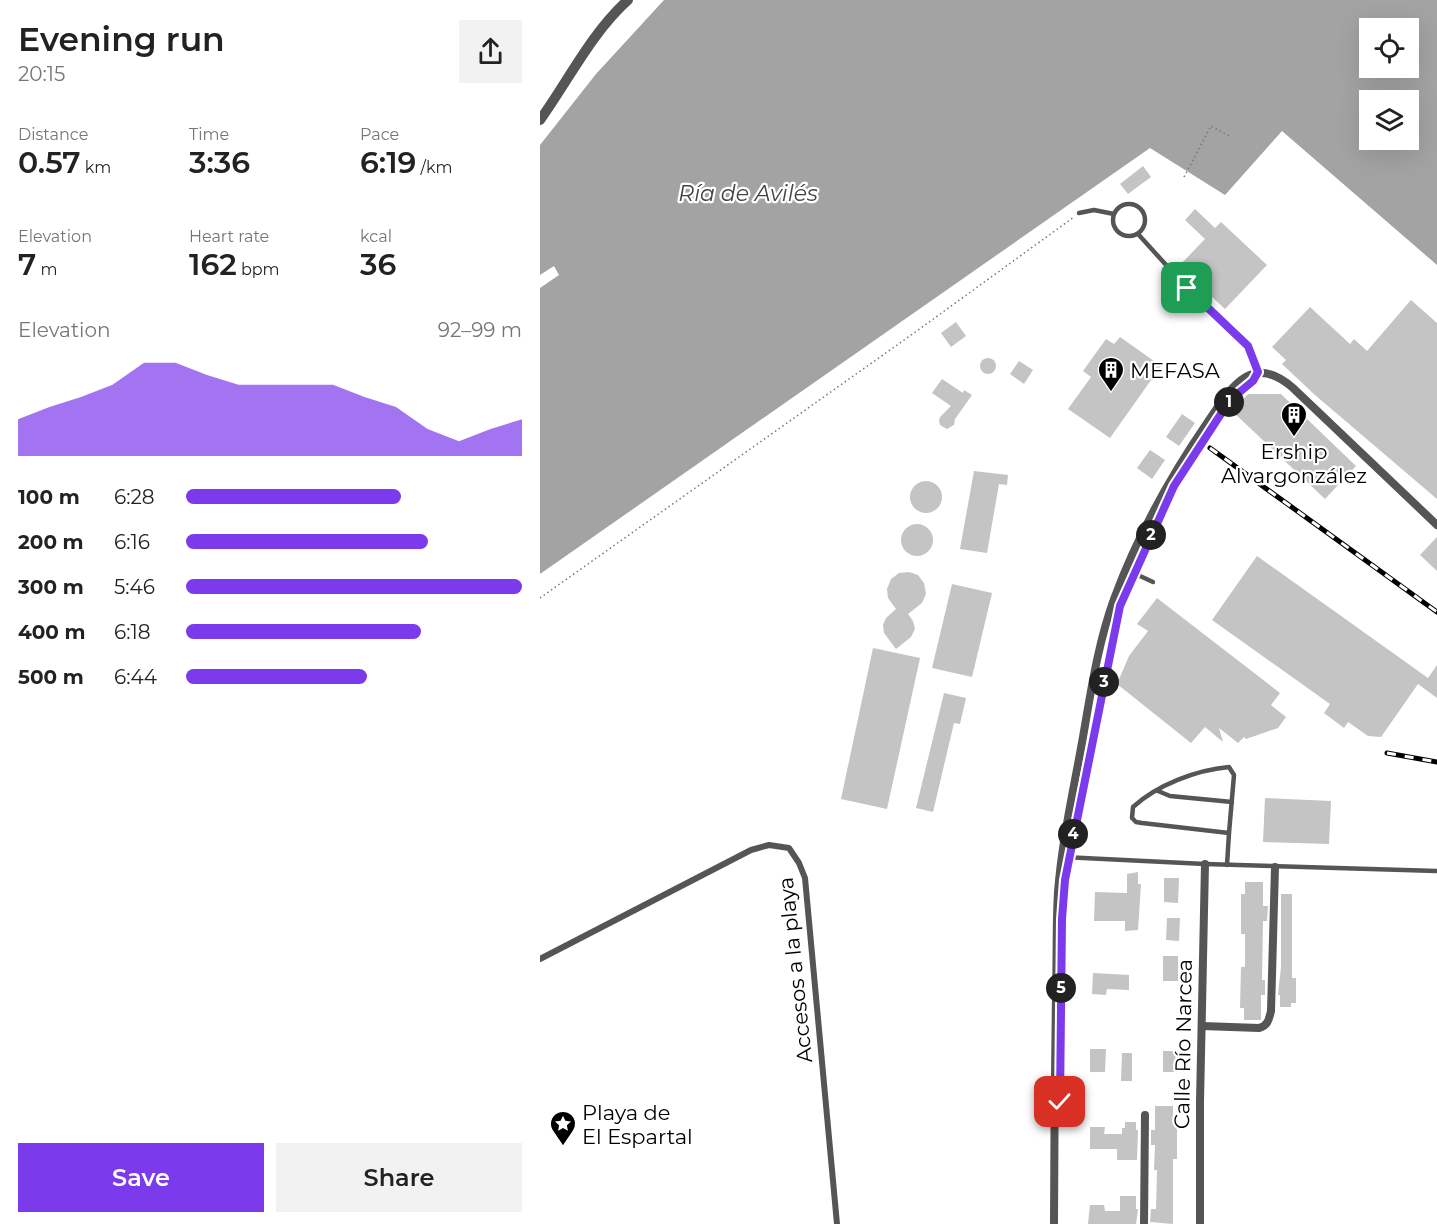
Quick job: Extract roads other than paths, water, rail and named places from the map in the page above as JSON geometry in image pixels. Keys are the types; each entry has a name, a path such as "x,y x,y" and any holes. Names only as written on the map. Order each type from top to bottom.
{"street":[{"path":"540,120 600,30 615,11 628,0"},
{"path":"1054,1224 1058,895 1063,857 1100,648 1114,599 1152,516 1192,445 1224,397 1237,383 1258,372 1275,374 1286,382 1437,525"},
{"name":"Accesos a la playa","path":"540,959 751,850 769,845 789,848 800,863 805,878 837,1224"},
{"name":"Calle Río Narcea","path":"1200,1224 1205,864"},
{"path":"1202,1026 1258,1028 1269,1020 1275,867"},
{"path":"1144,1224 1145,1115"}],"lane":[{"path":"1125,204 1138,208 1144,216 1144,222 1138,234 1128,236 1117,229 1114,225 1115,210 1125,204"},
{"path":"1079,213 1094,210 1114,214"},
{"path":"1138,234 1149,249 1187,288 1248,346 1258,372"},
{"path":"1127,570 1152,582"},
{"path":"1227,865 1234,775 1229,767 1197,773 1158,791 1133,807 1132,818 1136,822 1229,833"},
{"path":"1158,791 1170,796 1232,802"},
{"path":"1063,857 1275,867 1437,871"}],"water":[{"name":"Ría de Avilés","path":"664,0 1437,0 1437,265 1282,131 1225,195 1150,148 540,574 540,288 559,275 554,266 540,275 540,145 596,74"}],"railway":[{"path":"1210,448 1437,612"},
{"path":"1387,753 1437,762"}],"place":[{"name":"MEFASA","path":"1111,393"},
{"name":"Ership Alvargonzález","path":"1294,438"},
{"name":"Playa de El Espartal","path":"563,1147"}]}
